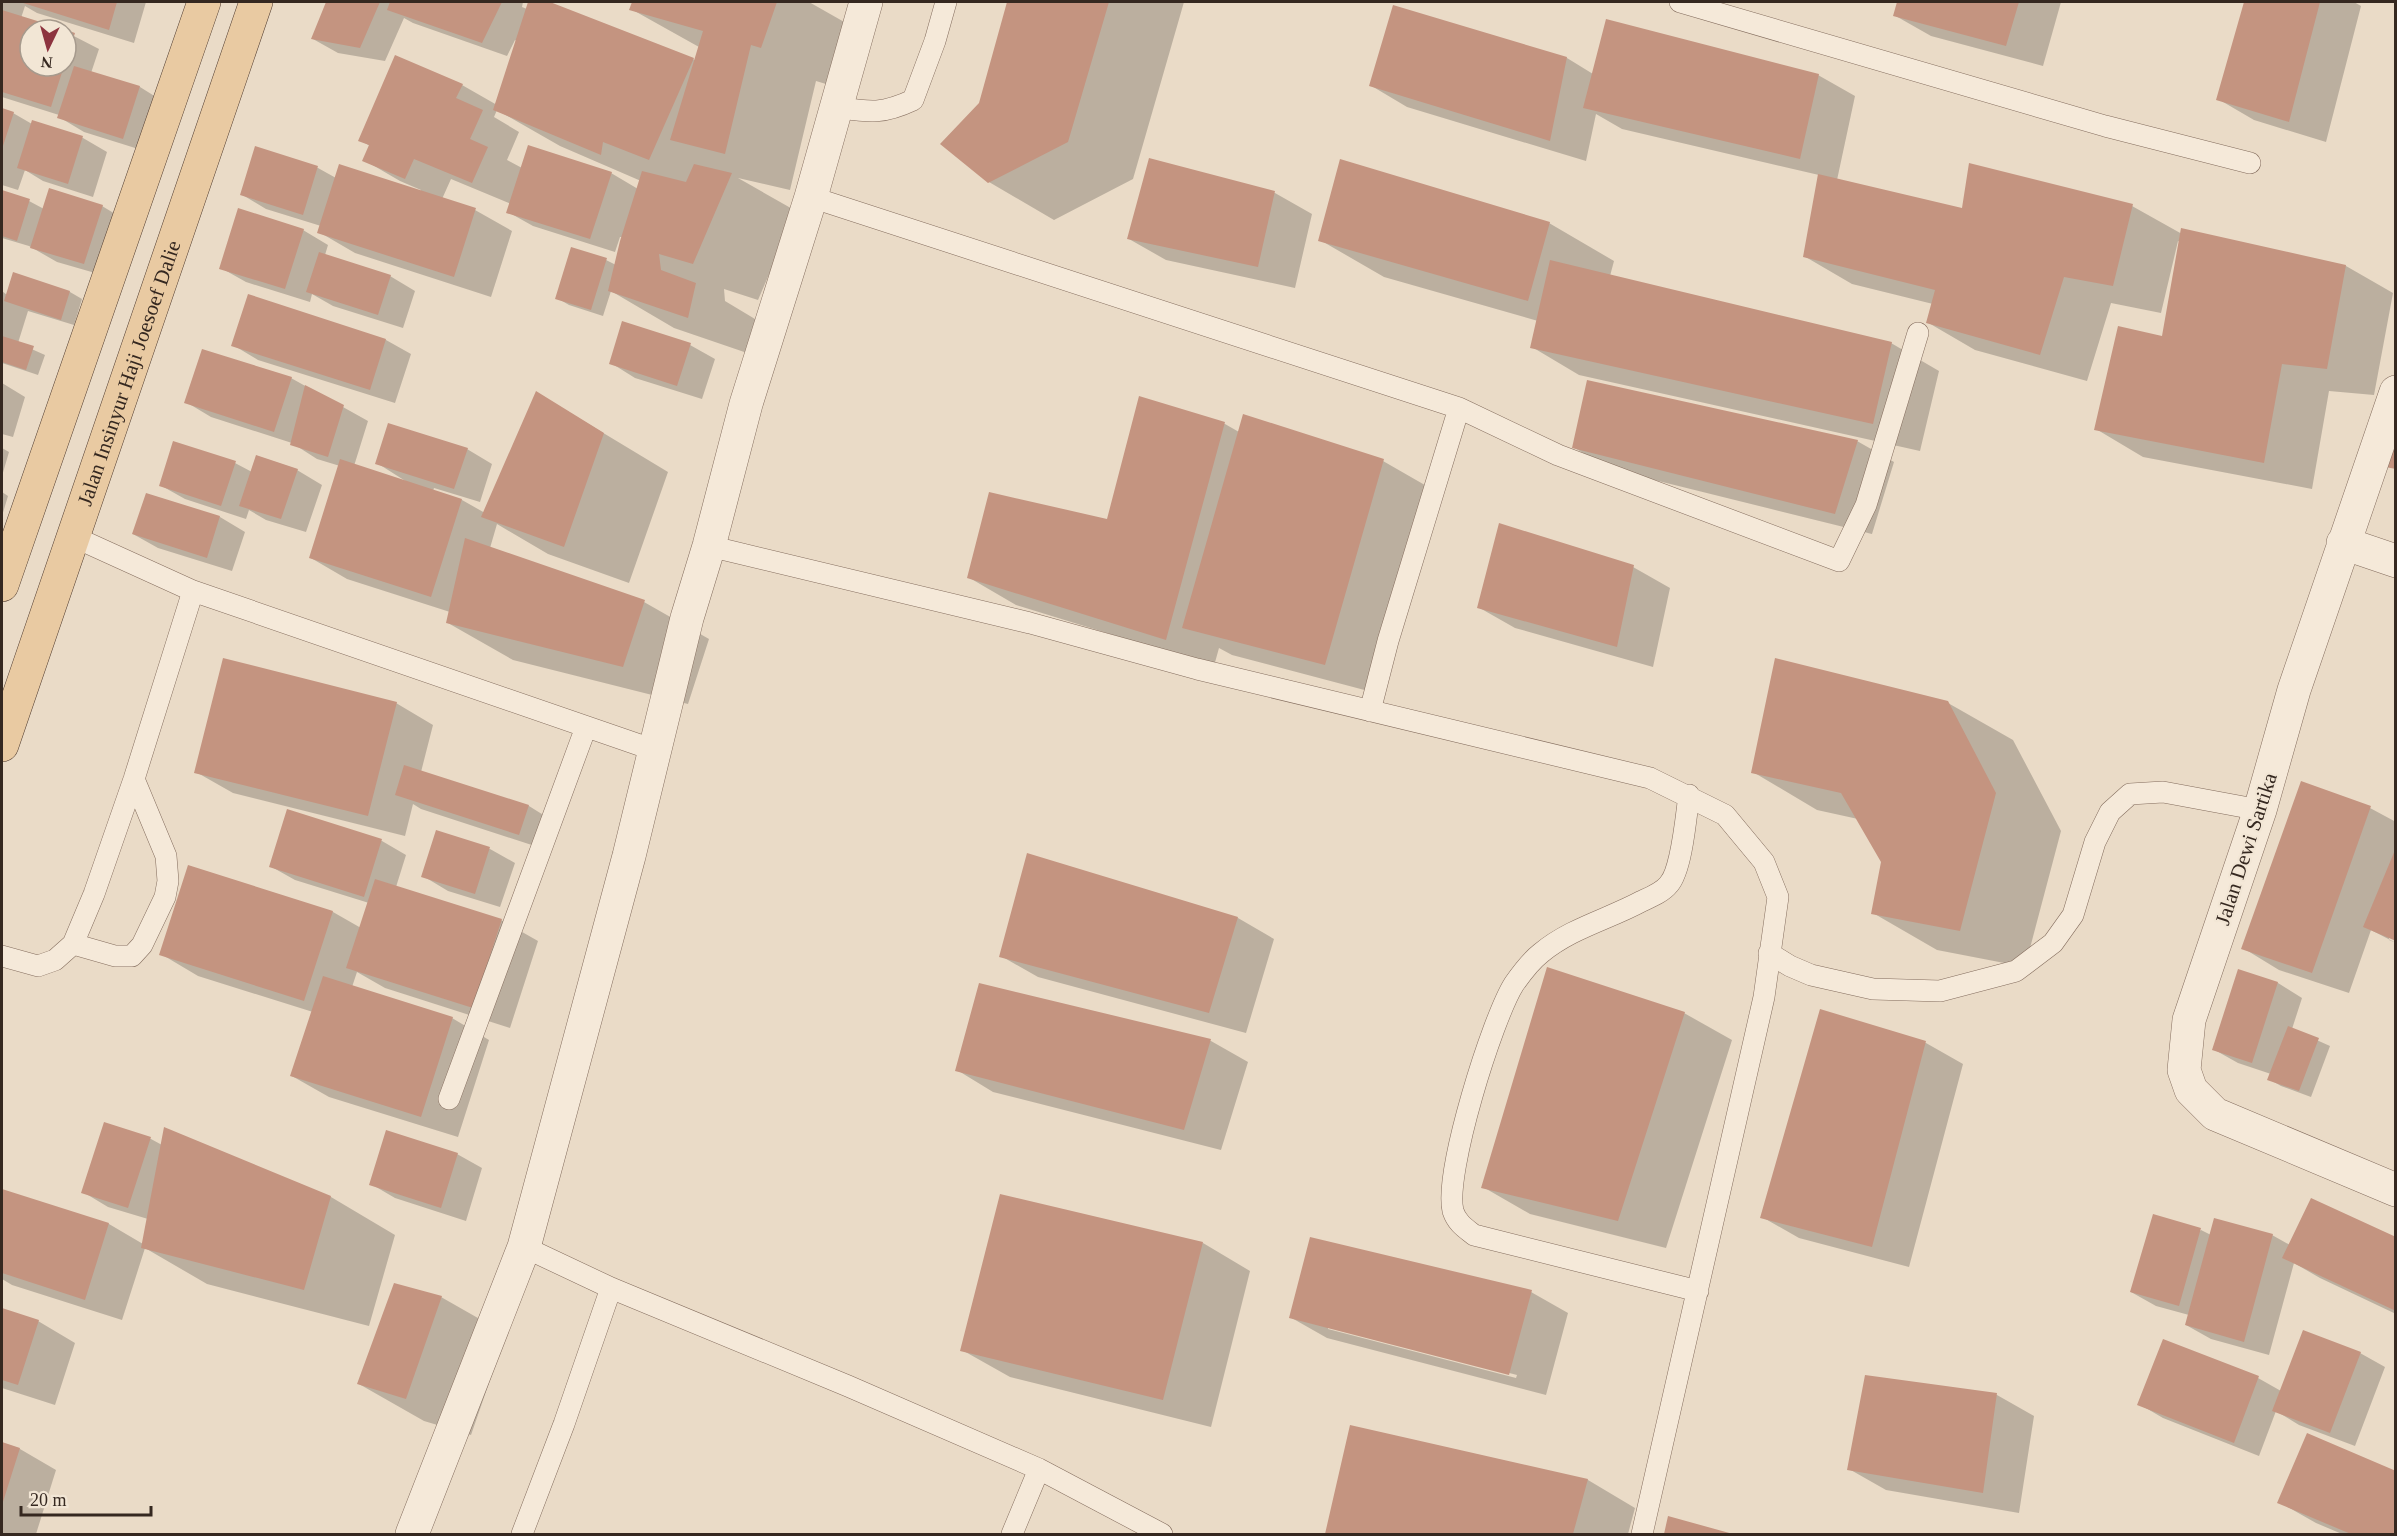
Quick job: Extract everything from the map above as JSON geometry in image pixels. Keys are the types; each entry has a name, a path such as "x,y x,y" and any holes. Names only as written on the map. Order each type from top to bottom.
{"main road":[{"path":"2,585 204,2"},
{"name":"Jalan Insinyur Haji Joesoef Dalie","path":"2,745 256,2"}],"street":[{"path":"412,1534 524,1247 626,867 687,618 709,546 746,404 811,197 866,2"},
{"name":"Jalan Dewi Sartika","path":"2396,392 2294,690 2260,810 2189,1020 2184,1070 2191,1090 2215,1114 2396,1190"},
{"path":"2343,543 2396,561"}],"lane":[{"path":"835,107 874,112 894,109 913,100 935,41 946,2"},
{"path":"1680,2 2082,119 2250,163"},
{"path":"811,197 1459,408 1558,455 1839,561 1866,505 1918,333"},
{"path":"1370,711 1388,641 1459,408"},
{"path":"72,536 193,591 654,750"},
{"path":"709,546 1030,623 1197,669 1650,777 1725,815 1764,862 1778,897 1761,1008 1642,1534"},
{"path":"2,956 38,966 55,960 73,944 94,894 134,779 193,591"},
{"path":"449,1099 586,727"},
{"path":"73,944 115,956 132,956 142,945 165,897 168,881 166,856 134,779"},
{"path":"1769,954 1811,975 1873,989 1940,991 2016,971 2053,943 2073,915 2095,842 2110,812 2130,794 2163,792 2260,810"},
{"path":"1689,795 1680,854 1670,884 1616,915 1576,929 1540,953 1515,984 1499,1016 1459,1142 1453,1179 1453,1211 1459,1224 1474,1235 1698,1291"},
{"path":"524,1247 611,1288 1039,1468 1162,1534"},
{"path":"522,1534 564,1424 611,1288"},
{"path":"1012,1534 1039,1468"}],"building":[{"path":"20,2 117,2 109,30 78,20 78,18 71,18"},
{"path":"326,2 380,2 360,48 311,39"},
{"path":"390,2 502,2 482,43 387,10"},
{"path":"528,2 550,2 694,58 649,160 603,142 601,155 493,110"},
{"path":"632,2 777,2 761,48 751,45 725,154 670,140 703,31 629,10"},
{"path":"1007,2 1109,2 1068,142 988,183 940,144 979,103"},
{"path":"1897,2 2019,2 2006,46 1893,16"},
{"path":"2244,2 2320,2 2289,122 2216,100"},
{"path":"1393,5 1567,57 1550,141 1369,86"},
{"path":"2,10 28,18 18,18 18,78 60,78 51,107 2,92"},
{"path":"1606,19 1819,74 1800,159 1583,108"},
{"path":"395,55 463,84 456,98 483,110 470,139 488,147 472,183 414,159 405,179 362,161 369,145 358,141"},
{"path":"78,67 140,86 123,139 57,118 70,78 78,78"},
{"path":"2,108 14,112 2,149"},
{"path":"32,120 83,136 68,184 17,168"},
{"path":"528,145 612,172 590,239 506,213"},
{"path":"255,146 318,166 303,215 240,195"},
{"path":"1149,158 1275,191 1258,267 1127,239"},
{"path":"1340,159 1550,222 1528,301 1318,241"},
{"path":"1969,163 2133,204 2113,286 2064,277 2040,355 1926,323 1935,290 1803,257 1818,174 1962,208"},
{"path":"339,164 476,208 454,277 317,233"},
{"path":"694,164 732,173 693,264 659,254 661,270 696,283 688,318 608,291 620,241 642,171 686,182"},
{"path":"49,188 103,205 84,264 30,248"},
{"path":"2,190 30,199 17,241 2,236"},
{"path":"238,208 304,229 285,289 219,269"},
{"path":"2181,228 2346,265 2327,369 2282,364 2264,463 2094,430 2118,326 2162,336"},
{"path":"571,247 607,258 591,310 555,299"},
{"path":"319,252 391,275 378,315 306,292"},
{"path":"1550,260 1892,342 1873,424 1530,348"},
{"path":"13,272 70,291 61,320 4,301"},
{"path":"248,294 386,339 370,390 231,346"},
{"path":"622,321 691,343 677,386 609,364"},
{"path":"2,336 34,346 26,370 2,362"},
{"path":"202,349 292,377 274,432 184,403"},
{"path":"1587,380 1858,440 1835,514 1572,448"},
{"path":"305,385 344,405 328,457 290,445"},
{"path":"536,391 604,433 564,547 481,517"},
{"path":"1139,396 1225,422 1166,640 967,578 989,492 1107,519"},
{"path":"1243,414 1384,459 1325,665 1182,628"},
{"path":"388,423 468,448 454,489 375,464"},
{"path":"2396,439 2396,469 2385,467"},
{"path":"173,441 236,461 221,506 159,486"},
{"path":"256,455 298,469 281,519 239,506"},
{"path":"340,459 462,499 431,597 309,558"},
{"path":"146,493 220,516 207,558 132,534"},
{"path":"1499,523 1634,565 1617,647 1477,608"},
{"path":"465,538 645,600 623,667 446,623"},
{"path":"223,658 397,702 368,816 194,773"},
{"path":"1775,658 1948,701 1996,793 1960,931 1871,914 1881,862 1841,793 1751,773"},
{"path":"404,765 529,805 519,835 395,795"},
{"path":"2301,781 2371,806 2312,973 2241,949"},
{"path":"287,809 382,839 364,897 269,867"},
{"path":"436,830 490,847 475,894 421,877"},
{"path":"2396,850 2396,941 2363,927"},
{"path":"1027,853 1238,917 1209,1013 999,957"},
{"path":"188,865 333,911 304,1001 159,955"},
{"path":"375,879 502,919 473,1008 346,968"},
{"path":"1547,967 1685,1012 1618,1221 1481,1188"},
{"path":"2238,969 2278,982 2252,1063 2212,1050"},
{"path":"323,976 453,1017 421,1117 290,1076"},
{"path":"979,983 1211,1039 1184,1130 955,1071"},
{"path":"1820,1009 1926,1041 1872,1247 1760,1218"},
{"path":"2288,1026 2319,1038 2299,1091 2267,1080"},
{"path":"104,1122 151,1137 128,1208 81,1193"},
{"path":"164,1127 331,1196 304,1290 141,1248"},
{"path":"386,1130 458,1153 441,1208 369,1185"},
{"path":"2,1189 109,1223 85,1300 2,1273"},
{"path":"1000,1194 1203,1242 1163,1400 960,1351"},
{"path":"2311,1198 2396,1237 2396,1311 2282,1258"},
{"path":"2153,1214 2201,1228 2179,1306 2130,1292"},
{"path":"2214,1218 2273,1234 2244,1342 2185,1325"},
{"path":"1310,1237 1532,1290 1509,1375 1289,1318"},
{"path":"394,1283 442,1296 406,1399 357,1384"},
{"path":"2,1308 39,1320 18,1385 2,1380"},
{"path":"2303,1330 2361,1352 2330,1433 2272,1411"},
{"path":"2163,1339 2259,1376 2234,1443 2137,1405"},
{"path":"1865,1375 1997,1393 1983,1493 1847,1470"},
{"path":"1350,1425 1588,1479 1573,1534 1325,1534"},
{"path":"2307,1433 2396,1471 2396,1534 2351,1534 2277,1503"},
{"path":"2,1442 20,1448 2,1505"},
{"path":"1668,1516 1733,1534 1664,1534"}]}
